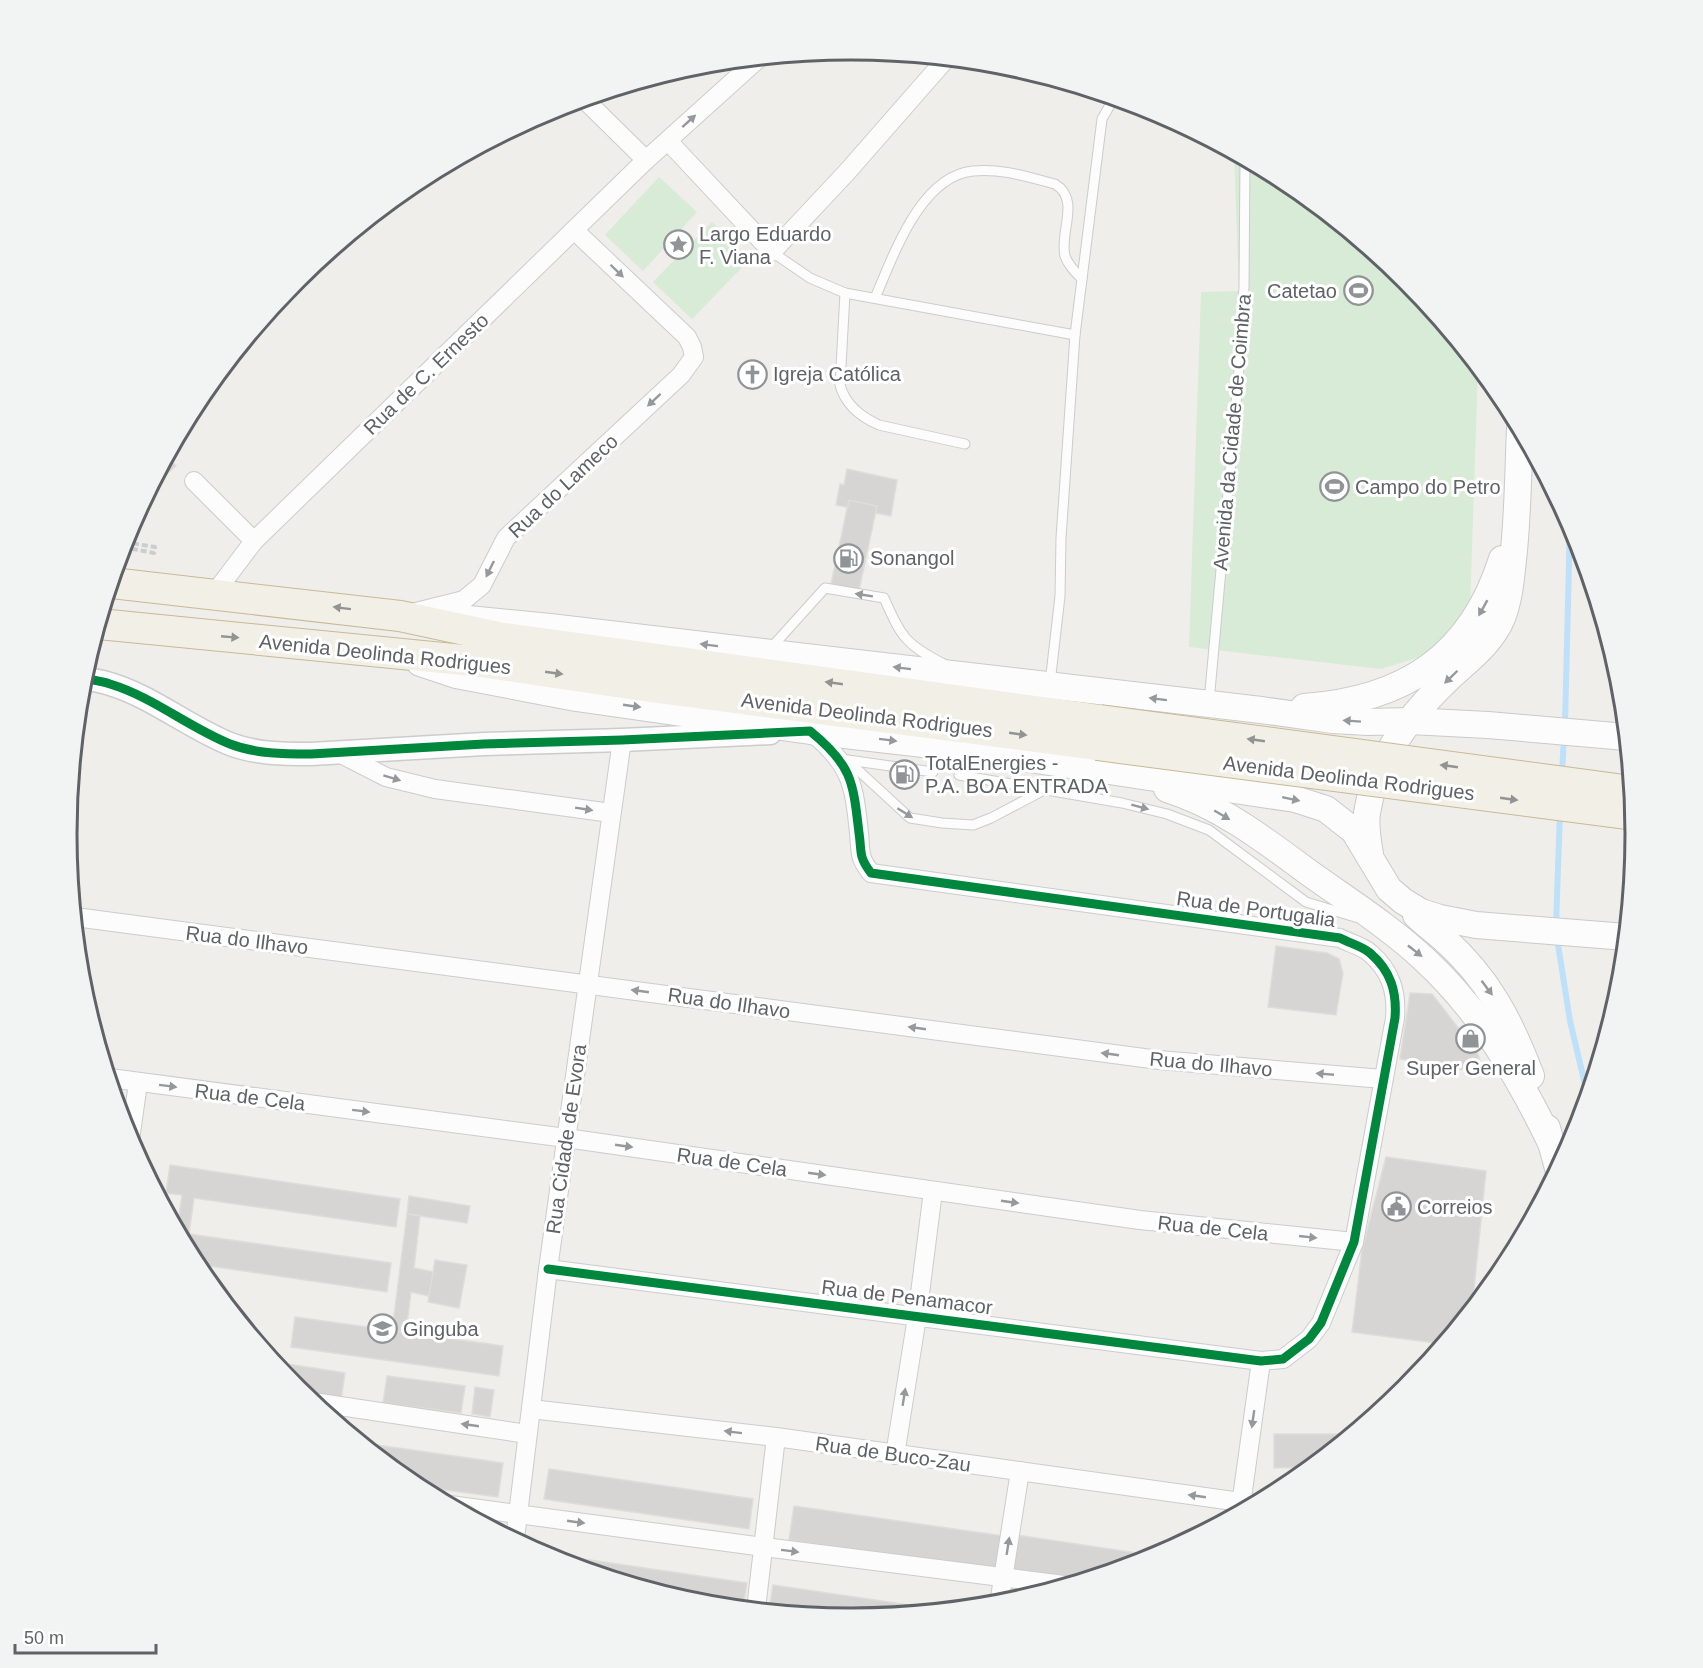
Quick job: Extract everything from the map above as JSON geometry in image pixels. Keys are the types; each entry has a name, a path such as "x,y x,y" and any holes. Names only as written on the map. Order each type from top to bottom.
{"highway":[{"name":"Avenida Deolinda Rodrigues","path":"119,584 400,616 498,637 1095,744 1624,790"},
{"name":"Avenida Deolinda Rodrigues","path":"107,625 473,661 650,687 1625,814"}],"main road":[{"path":"1371,857 1366,833 1367,813 1381,768 1398,736 1427,700 1490,639 1501,620 1511,584 1519,443"},
{"path":"1261,710 1315,706 1363,697 1397,686 1445,656 1464,636 1492,591 1517,513"},
{"path":"400,616 476,619 1345,721 1368,723 1410,721 1488,725 1619,736"},
{"path":"391,653 456,675 576,698 810,731 958,748 1095,744 1326,809 1354,831 1389,889 1445,940 1468,965 1503,1011 1517,1040 1534,1086 1555,1157"},
{"path":"1095,744 1170,790 1208,807 1281,851 1382,925 1424,959 1480,1020 1525,1090 1551,1143"},
{"path":"1403,902 1421,912 1440,918 1476,925 1615,936"}],"street":[{"path":"668,141 772,252 847,172 940,66"},
{"name":"Rua de C. Ernesto","path":"214,594 254,541 646,160 749,67"},
{"path":"591,106 646,160"},
{"name":"Rua do Lameco","path":"400,616 464,600 482,585 506,538 681,375 694,357 687,337 574,230"},
{"path":"194,481 254,541"},
{"path":"93,680 134,693 231,744 258,752 286,754 810,731"},
{"name":"Rua de Portugalia","path":"810,731 843,760 852,782 857,805 862,861 871,873 1340,938 1369,952 1389,975 1396,999 1395,1018 1354,1242 1321,1323 1309,1339 1283,1359 1261,1361"},
{"name":"Rua Cidade de Evora","path":"516,1531 548,1269 622,740"},
{"path":"339,753 386,777 435,789 611,813"},
{"name":"Rua do Ilhavo","path":"82,918 1159,1060 1383,1079"},
{"name":"Rua de Cela","path":"118,1079 566,1138 1140,1220 1354,1242"},
{"path":"133,1121 138,1083"},
{"path":"895,1455 917,1317 933,1191"},
{"name":"Rua de Penamacor","path":"548,1269 1261,1361"},
{"path":"1246,1499 1261,1361"},
{"path":"329,1404 527,1434"},
{"name":"Rua de Buco-Zau","path":"531,1409 776,1437 1020,1471 1237,1505"},
{"path":"757,1602 776,1437"},
{"path":"1000,1593 1020,1471"},
{"path":"472,1508 1049,1583"}],"lane":[{"path":"1050,686 1060,596 1061,538 1075,335 1102,119 1110,105"},
{"name":"Avenida da Cidade de Coimbra","path":"1208,705 1244,287 1245,168"},
{"path":"875,298 900,240 935,188 950,178 970,171 987,170 1011,173 1055,184 1062,188 1068,202 1064,253 1068,262 1082,279"},
{"path":"772,252 810,278 845,293 1075,335"},
{"path":"845,293 840,385 842,396 855,410 879,426 965,444"},
{"path":"767,652 825,588 884,598 896,628 918,651 971,676"},
{"path":"843,760 933,772"},
{"path":"843,760 910,818 942,823 973,825 1044,790"},
{"path":"959,775 1122,803 1167,814 1209,830 1306,902 1382,925"}],"path":[{"path":"132,549 154,553 155,547 134,544"}],"green space":[{"name":"Campo do Petro","path":"1234,162 1282,190 1362,252 1433,324 1478,379 1470,608 1429,654 1381,669 1189,647 1201,292 1239,291"},
{"path":"659,177 697,212 643,271 605,235"},
{"path":"712,222 750,259 692,319 653,282"}],"building":[{"path":"173,462 176,466 166,474"},
{"path":"847,469 897,480 891,516 836,505 840,484 844,485"},
{"path":"849,500 877,506 859,590 831,584"},
{"path":"1276,946 1327,953 1339,959 1343,973 1336,1015 1268,1007"},
{"path":"1410,993 1432,994 1477,1052 1484,1073 1400,1059"},
{"path":"1386,1157 1486,1171 1473,1295 1434,1343 1352,1332 1362,1250"},
{"path":"170,1165 400,1199 396,1227 194,1198 189,1234 179,1217 182,1195 166,1193"},
{"path":"409,1196 470,1206 467,1223 407,1214"},
{"path":"407,1214 420,1216 414,1268 434,1272 429,1296 411,1292 406,1333 392,1331"},
{"path":"189,1234 391,1263 387,1292 209,1266"},
{"path":"435,1260 467,1265 459,1308 428,1302"},
{"path":"295,1317 503,1346 499,1376 291,1347"},
{"path":"288,1364 345,1373 341,1400 321,1397"},
{"path":"387,1376 465,1386 461,1413 383,1403"},
{"path":"475,1387 494,1390 490,1417 472,1414"},
{"path":"1274,1434 1340,1434 1297,1467 1274,1468"},
{"path":"376,1445 503,1463 498,1497 440,1489"},
{"path":"549,1469 753,1499 749,1529 544,1499"},
{"path":"794,1506 1003,1536 998,1570 789,1540"},
{"path":"1016,1535 1137,1553 1065,1578 1011,1570"},
{"path":"581,1559 747,1583 744,1600 651,1582"},
{"path":"773,1585 910,1605 852,1608 770,1603"}],"waterway":[{"path":"1565,724 1569,545"},
{"path":"1562,772 1564,738"},
{"path":"1556,925 1560,812"},
{"path":"1557,938 1570,1021 1584,1082"}],"cycle path":[{"path":"93,680 141,696 230,744 270,753 311,754 484,744 810,731 835,754 848,775 855,800 861,854 871,873 1340,938 1370,953 1383,967 1394,991 1395,1018 1354,1242 1321,1323 1309,1339 1283,1359 1261,1361 548,1269"}],"place":[{"name":"Largo Eduardo F. Viana","path":"678,245"},
{"name":"Catetao","path":"1358,291"},
{"name":"Igreja Católica","path":"752,374"},
{"name":"Campo do Petro","path":"1334,487"},
{"name":"Sonangol","path":"849,558"},
{"name":"TotalEnergies - P.A. BOA ENTRADA","path":"904,775"},
{"name":"Super General","path":"1471,1038"},
{"name":"Correios","path":"1396,1207"},
{"name":"Ginguba","path":"382,1329"}]}
